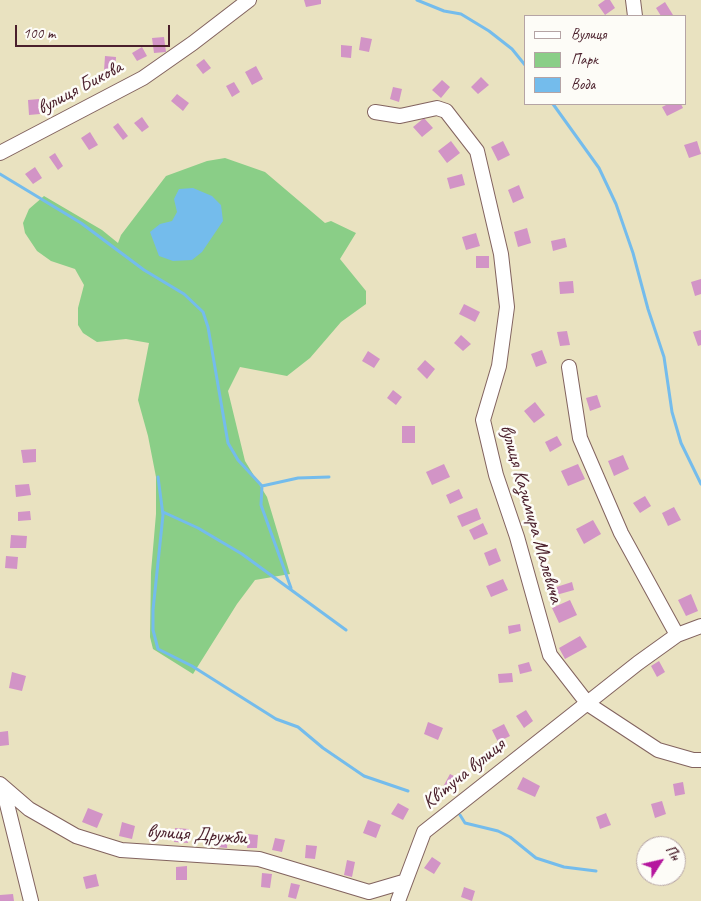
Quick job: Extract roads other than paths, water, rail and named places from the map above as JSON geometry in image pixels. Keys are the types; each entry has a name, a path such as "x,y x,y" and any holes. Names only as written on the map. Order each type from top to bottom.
{"street":[{"name":"вулиця Бикова","path":"0,153 143,78 249,0"},
{"path":"633,0 636,15"},
{"name":"вулиця Казимира Малевича","path":"375,112 400,116 436,108 446,111 476,147 501,254 507,307 499,366 484,420 496,475 518,537 550,655 588,704"},
{"path":"569,367 580,438 621,532 676,636"},
{"name":"Квітуча вулиця","path":"398,901 403,882 424,832 638,663 676,636 701,626"},
{"path":"588,704 658,750 693,760 701,760"},
{"path":"2,786 31,901"},
{"name":"вулиця Дружби","path":"2,786 29,809 76,836 121,850 259,858 369,892 403,882"}],"water":[{"path":"193,188 212,196 221,205 223,221 202,252 192,260 173,261 159,256 150,232 160,224 172,221 177,212 174,199 179,189"}],"waterway":[{"path":"417,0 444,11 461,14 489,31 512,49 524,64"},
{"path":"554,105 599,168 616,204 633,253 648,309 664,357 672,412 681,443 701,484"},
{"path":"0,174 81,223 144,270 184,294 203,312 208,327 228,443 238,460 262,486 298,478 329,477"},
{"path":"158,477 163,515 153,610 153,630 158,649 192,666 276,719 298,727 323,748 364,776 408,791"},
{"path":"262,486 261,505 291,588"},
{"path":"163,512 198,528 242,554 346,630"},
{"path":"460,815 465,823 498,831 510,837 536,858 564,867 596,871"}]}
